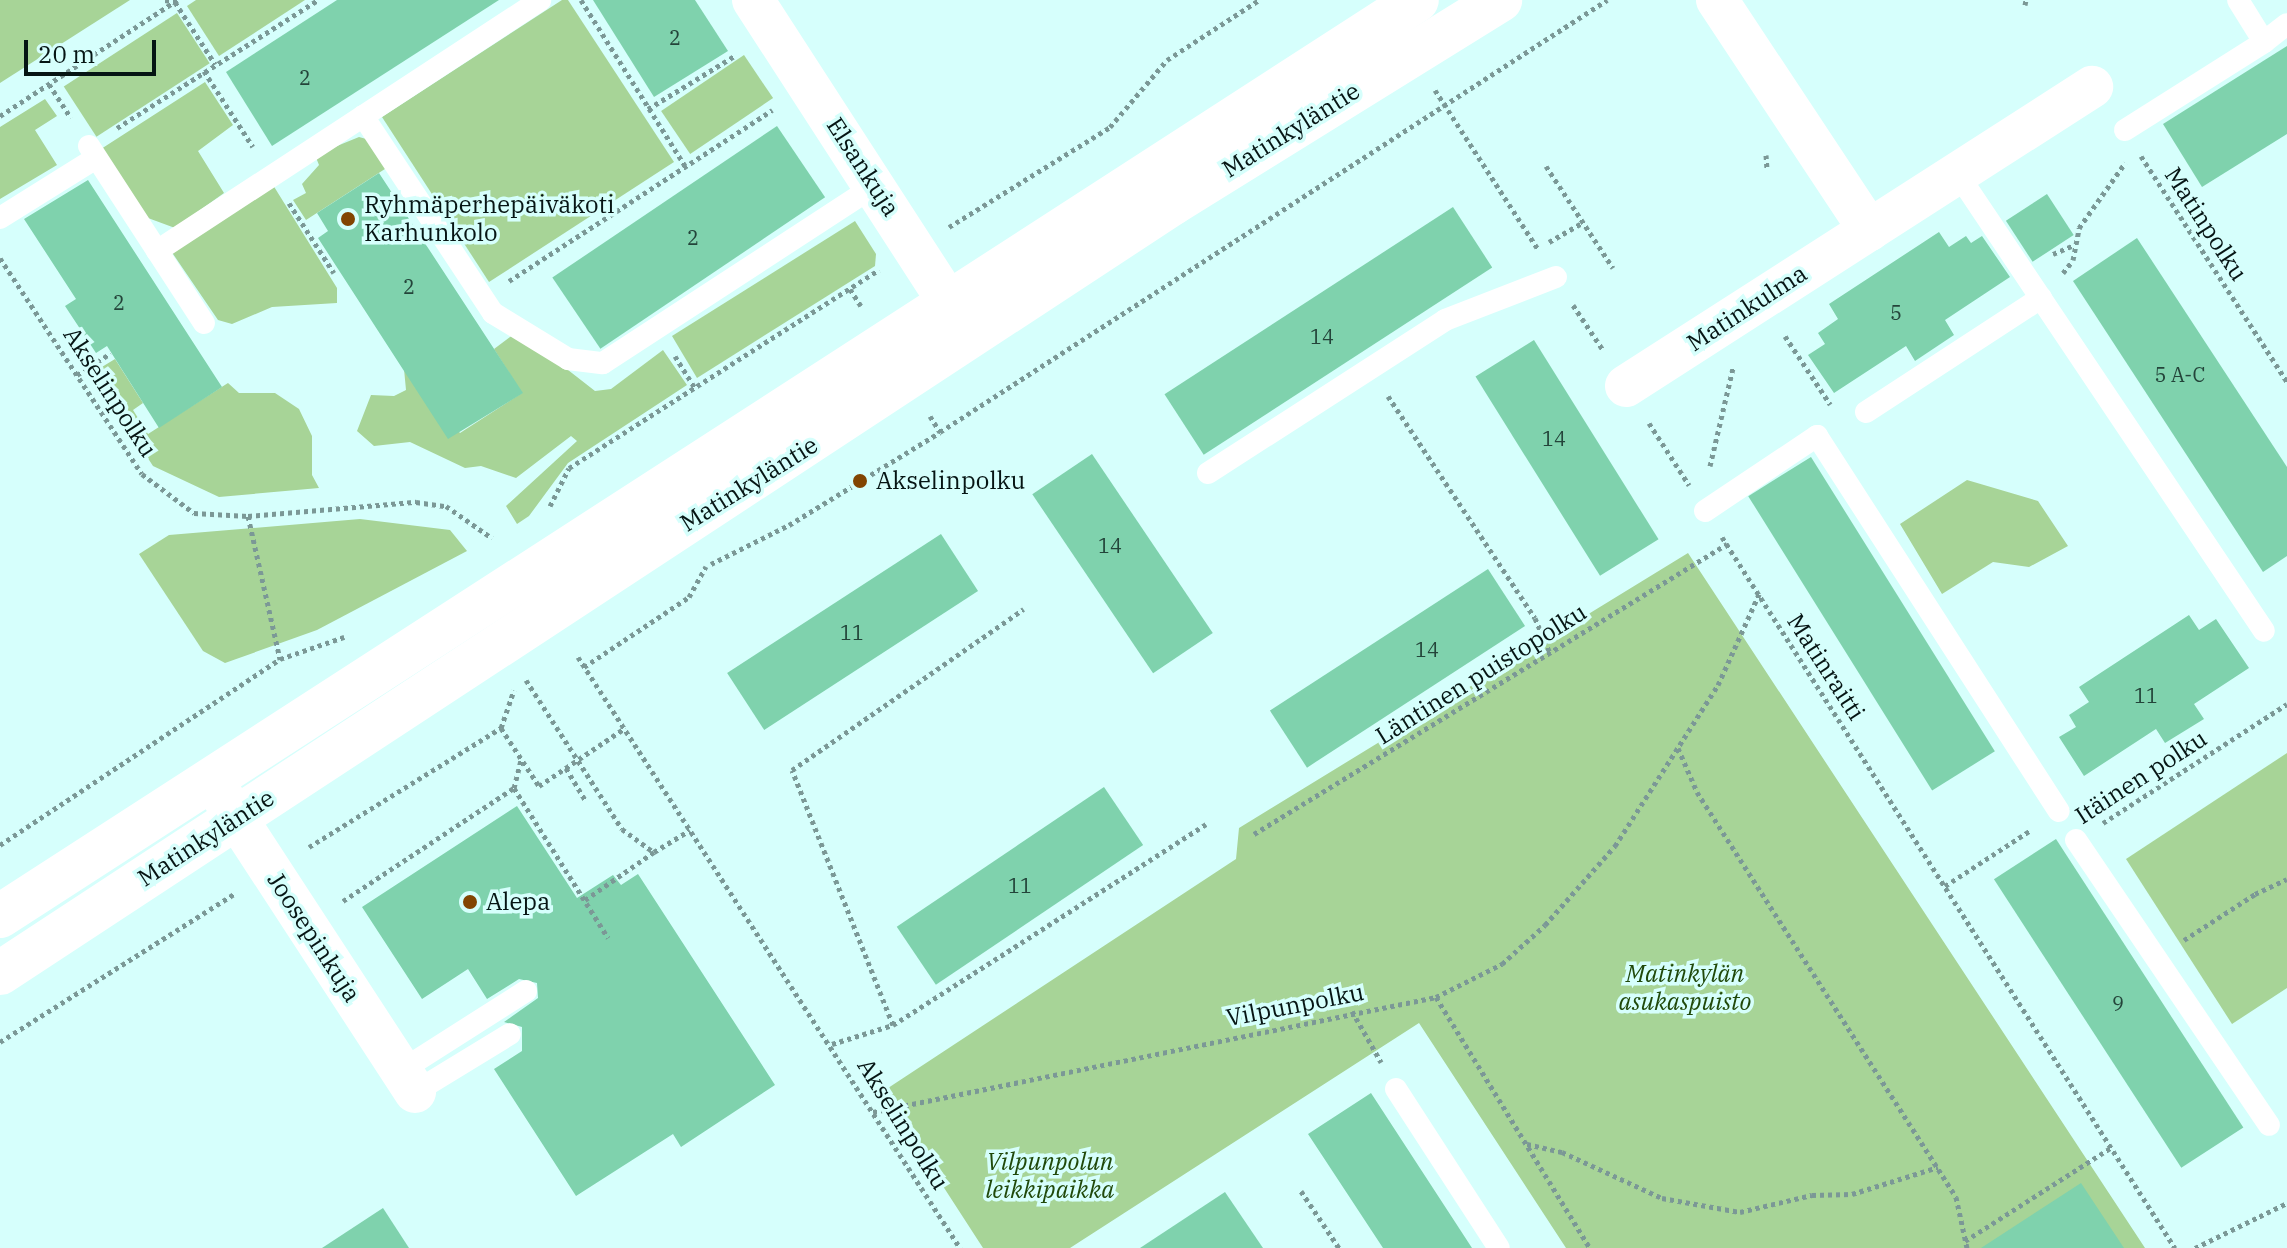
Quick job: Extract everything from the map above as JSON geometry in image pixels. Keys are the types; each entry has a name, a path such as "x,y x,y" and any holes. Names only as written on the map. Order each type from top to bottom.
{"main road":[{"name":"Matinkyläntie","path":"0,916 960,318 1386,71 1500,0"},
{"name":"Matinkyläntie","path":"0,973 236,819 1415,1"}],"street":[{"path":"1717,0 1869,230"},
{"name":"Elsankuja","path":"764,16 960,318"},
{"name":"Matinkulma","path":"1626,386 2092,87"},
{"name":"Joosepinkuja","path":"213,782 270,871 414,1072"}],"lane":[{"path":"157,251 540,0"},
{"path":"2238,0 2264,42"},
{"path":"2130,139 2287,24"},
{"path":"363,116 493,313 568,359 603,363 875,186"},
{"path":"0,218 93,152 204,323"},
{"path":"1957,173 2264,631"},
{"path":"1208,473 1445,320 1556,277"},
{"path":"1866,412 2041,298"},
{"path":"1705,511 1817,436 2059,811"},
{"path":"2076,840 2269,1125"},
{"path":"414,1072 495,1010 526,991"},
{"path":"414,1072 510,1034"},
{"path":"1396,1089 1499,1248"}],"path":[{"path":"165,0 176,1"},
{"path":"49,84 93,152 215,64 318,0"},
{"path":"581,0 685,166"},
{"path":"547,511 569,468 1110,127 1167,60 1259,0"},
{"path":"693,572 789,525 940,432 1607,0"},
{"path":"176,1 215,64"},
{"path":"0,116 176,1"},
{"path":"648,109 764,16"},
{"path":"483,298 809,85"},
{"name":"Matinraitti","path":"1446,105 2175,1248"},
{"path":"2041,298 2069,267 2079,228 2130,139"},
{"name":"Matinpolku","path":"2130,139 2287,382"},
{"path":"1546,166 1613,268"},
{"path":"1558,237 1583,222"},
{"name":"Akselinpolku","path":"0,258 142,474 194,513 248,516 416,502 446,506 492,538"},
{"path":"1781,331 1834,410 1817,436"},
{"path":"77,375 111,353"},
{"path":"1705,511 1713,439 1734,376 1732,363"},
{"path":"1370,368 1535,618 1550,653"},
{"path":"248,516 280,659"},
{"name":"Läntinen puistopolku","path":"1254,834 1727,544"},
{"path":"584,667 689,597 706,566"},
{"name":"Vilpunpolku","path":"873,1112 1352,1011 1436,997 1502,964 1545,925 1615,846 1718,685 1759,594"},
{"path":"893,1025 792,770 1024,609"},
{"path":"0,845 280,659 349,636"},
{"name":"Akselinpolku","path":"578,657 832,1044 960,1248"},
{"path":"0,1042 501,728 521,673 622,829 654,852"},
{"name":"Itäinen polku","path":"2076,840 2287,704"},
{"path":"501,728 539,786 625,728"},
{"path":"160,739 173,745"},
{"path":"1678,748 1697,792 1956,1197 1966,1244 2112,1147"},
{"path":"355,893 514,788 521,759"},
{"path":"566,768 586,801"},
{"path":"514,788 608,938"},
{"name":"Itäinen polku","path":"1945,886 2059,811"},
{"path":"832,1044 893,1025 1206,824"},
{"path":"585,900 690,830"},
{"path":"2156,958 2255,894 2287,879"},
{"path":"1436,997 1590,1248"},
{"path":"1352,1011 1396,1089"},
{"path":"1527,1144 1562,1152 1662,1198 1740,1212 1812,1195 1875,1189 1938,1167"},
{"path":"1301,1191 1339,1248"},
{"path":"2195,1248 2287,1203"}],"green space":[{"path":"0,0 130,0 0,83"},
{"path":"196,0 305,0 219,56 187,6"},
{"path":"562,0 568,0 674,162 489,282 382,117"},
{"path":"177,13 210,63 96,137 64,87"},
{"path":"744,55 773,98 690,154 661,111"},
{"path":"205,82 233,125 198,151 224,193 175,228 148,218 101,149"},
{"path":"45,99 57,116 35,130 57,165 0,199 0,127"},
{"path":"359,137 370,140 388,167 306,220 293,200 306,193 302,184 319,165 315,155"},
{"path":"273,185 337,288 337,303 272,307 232,324 218,320 171,251"},
{"path":"855,221 876,254 875,266 697,378 672,336"},
{"path":"518,331 595,391 611,389 663,350 687,385 568,463 529,516 517,524 506,506 577,441 571,436 516,478 481,466 465,468 410,442 374,446 357,431 371,395 394,396 406,390 404,369 460,433 522,393 494,349"},
{"path":"115,359 143,403 133,410 148,434 228,383 239,393 275,393 299,409 312,436 312,475 319,488 219,497 153,466 92,373"},
{"path":"1967,480 2038,501 2068,546 2029,567 1993,562 1942,594 1900,524"},
{"path":"360,519 450,530 467,551 317,630 225,663 203,651 139,554 169,535"},
{"name":"Matinkylän asukaspuisto","path":"1688,553 2145,1248 1566,1248 1419,1023 1070,1248 983,1248 882,1092 1236,859 1239,828"},
{"path":"2287,753 2287,988 2232,1024 2126,859"}],"building":[{"path":"337,0 499,0 272,146 226,72"},
{"path":"593,0 695,0 728,51 654,97"},
{"path":"2287,46 2287,134 2202,187 2163,124"},
{"path":"777,126 825,197 600,349 552,278"},
{"path":"379,173 523,393 448,439 318,238 328,231 317,213"},
{"path":"88,180 222,387 159,428 107,346 96,353 65,306 76,299 24,219"},
{"path":"2047,194 2074,235 2033,262 2006,221"},
{"path":"1453,207 1492,267 1204,455 1164,394"},
{"path":"1939,232 1949,247 1966,236 1971,243 1982,236 2010,277 1945,320 1954,335 1915,361 1906,346 1834,393 1808,355 1825,344 1818,333 1838,319 1829,304"},
{"path":"2137,238 2287,467 2287,556 2263,572 2073,281"},
{"path":"1534,340 1659,539 1600,576 1475,377"},
{"path":"1092,454 1213,633 1153,673 1032,494"},
{"path":"1811,457 1995,751 1932,790 1748,496"},
{"path":"941,534 978,591 764,730 727,673"},
{"path":"1488,569 1525,626 1307,768 1270,711"},
{"path":"2189,615 2199,630 2216,619 2249,668 2194,704 2204,719 2165,743 2156,729 2084,776 2059,737 2076,727 2069,715 2089,702 2079,687"},
{"path":"1104,787 1143,845 936,985 897,927"},
{"path":"517,806 577,898 613,875 621,885 638,874 775,1085 681,1147 673,1134 576,1196 494,1069 522,1051 522,1027 504,1022 538,998 537,983 519,979 487,999 468,969 422,999 362,907"},
{"path":"2056,839 2243,1128 2181,1168 1994,879"},
{"path":"1371,1093 1472,1248 1383,1248 1308,1134"},
{"path":"2081,1183 2124,1248 1981,1248"},
{"path":"1225,1192 1263,1248 1140,1248"},
{"path":"383,1208 409,1248 322,1248"}],"place":[{"name":"Ryhmäperhepäiväkoti Karhunkolo","path":"348,219"},
{"name":"Akselinpolku","path":"860,481"},
{"name":"Alepa","path":"470,902"}],"park label":[{"name":"Vilpunpolun leikkipaikka","path":"1050,1176"}]}
